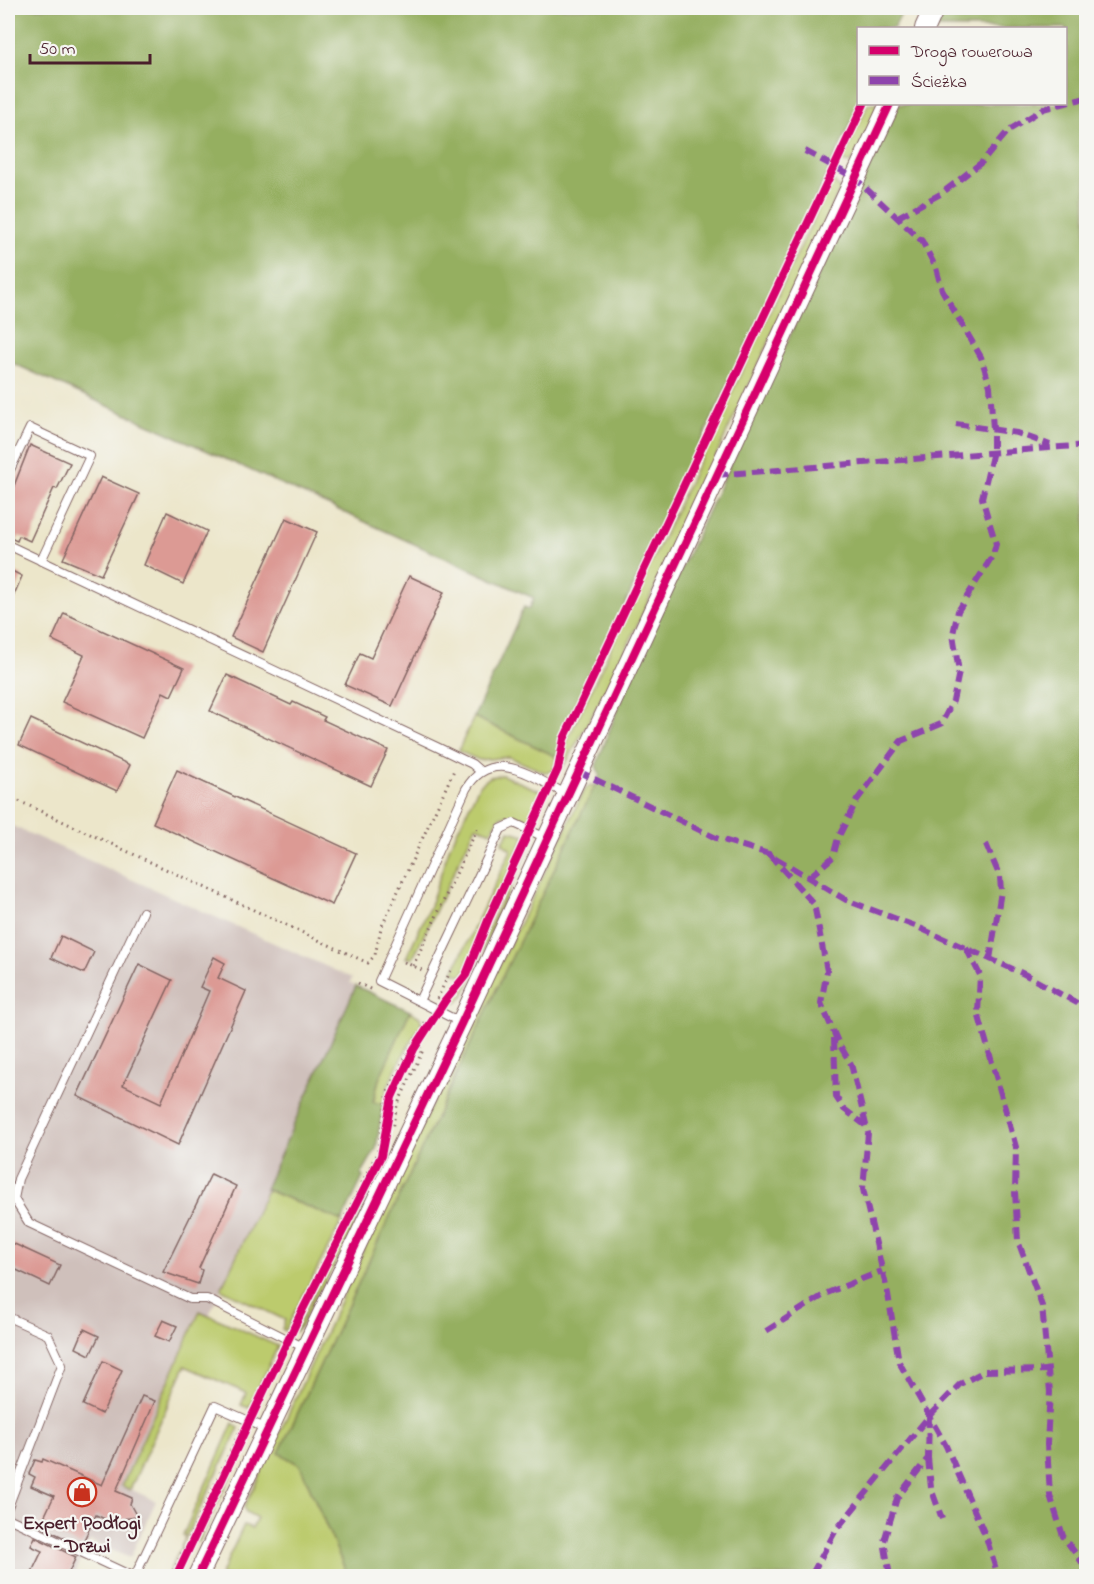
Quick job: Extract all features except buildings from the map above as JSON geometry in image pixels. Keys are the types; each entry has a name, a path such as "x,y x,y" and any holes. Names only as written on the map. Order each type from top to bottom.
{"street":[{"path":"925,27 934,8"},
{"path":"198,1576 462,1022 566,794 890,105"}],"lane":[{"path":"8,474 30,428 90,456 42,561"},
{"path":"8,545 480,771"},
{"path":"462,1022 379,981 466,789 480,771 495,766 509,767 566,794"},
{"path":"419,1001 501,829 514,823 546,838"},
{"path":"143,912 18,1179 11,1199 29,1223 190,1299 207,1299 288,1336 307,1348"},
{"path":"8,1317 48,1335 62,1365 8,1507"},
{"path":"8,1518 133,1576 215,1406 268,1429"}],"path":[{"path":"8,796 366,963 378,950 381,928 459,759"},
{"path":"413,966 478,827"},
{"path":"404,962 426,972"},
{"path":"436,1000 451,970"},
{"path":"358,983 379,994"},
{"path":"415,1043 447,999"},
{"path":"176,1576 288,1336 381,1156 392,1097 425,1022 421,1014"},
{"path":"251,1409 280,1347"},
{"path":"171,1576 241,1429"}],"shaded area":[{"path":"8,824 352,978 350,983 356,986 265,1189 267,1190 209,1315 199,1311 122,1485 156,1501 130,1558 90,1541 74,1576 8,1576"}],"green space":[{"path":"8,8 904,8 894,27 857,27 857,105 860,105 562,738 557,757 474,717 524,607 529,609 534,598 8,361"},
{"path":"944,8 1086,8 1086,1576 348,1576 300,1465 279,1453 495,992 600,775 596,766 626,687 898,105 1067,105 1067,27 934,27"},
{"path":"868,105 881,105 856,157 850,163 842,161"},
{"path":"832,180 840,189 615,673 561,768 566,743"},
{"path":"474,717 557,757 554,771 544,772 509,757 479,760 458,751"},
{"path":"502,775 543,792 530,823 508,815 500,817 491,832 476,826 413,958 406,958 430,906 450,846 479,786 490,777"},
{"path":"590,785 595,786 495,992 279,1453 300,1465 348,1576 220,1576 244,1525 252,1528 257,1518 246,1512 244,1508 431,1105 583,792"},
{"path":"509,831 525,835 463,976 453,972 511,850 502,843"},
{"path":"528,840 528,848 463,996 458,1002 448,1005 467,978"},
{"path":"356,986 410,1011 379,1079 373,1102 383,1104 376,1149 361,1175 363,1177 342,1221 265,1189"},
{"path":"410,1011 420,1017 422,1025 394,1073 383,1104 373,1103 379,1079"},
{"path":"370,1183 362,1211 352,1231 302,1325 295,1332"},
{"path":"267,1190 342,1221 285,1331 282,1329 285,1320 221,1289"},
{"path":"200,1311 278,1346 249,1408 241,1405 246,1393 185,1366 130,1490 122,1486"},
{"path":"233,1423 239,1428 186,1537 183,1535"},
{"path":"246,1436 245,1445 199,1542 196,1541"}],"marked path":[{"path":"1067,103 1086,98"},
{"path":"898,217 942,193 982,162 1009,130 1043,109 1059,105"},
{"path":"805,151 855,178 922,241 936,268 942,290 981,357 990,386 993,429 993,451 982,498 996,544 993,555 958,611 953,634 959,672 953,701 941,724 901,741 857,800 838,838 833,857 808,878"},
{"path":"956,424 1017,433 1050,445"},
{"path":"716,475 1086,445"},
{"path":"578,771 716,838 769,854 846,900 915,926 1024,974 1086,1008"},
{"path":"986,844 1000,877 1001,891 990,959"},
{"path":"769,854 814,904 827,971 821,1003 838,1042 851,1064 868,1133 863,1189 888,1294 899,1362 946,1446 986,1537 998,1576"},
{"path":"966,948 980,975 978,1013 1016,1147 1015,1192 1018,1241 1042,1306 1050,1392 1047,1444 1050,1495 1063,1536 1086,1568"},
{"path":"834,1038 836,1097 844,1109 865,1125"},
{"path":"766,1331 827,1293 882,1271"},
{"path":"812,1574 836,1530 929,1416 960,1384 985,1371 1048,1370"},
{"path":"890,1576 884,1541 897,1498 928,1458 929,1416"},
{"path":"928,1458 931,1488 942,1519"}],"cycle path":[{"path":"176,1576 300,1315 381,1156 392,1097 414,1049 445,1001 466,975 489,918 558,769 564,739 864,105"},
{"path":"198,1576 462,1022 890,105"}],"place":[{"name":"Expert Podłogi – Drzwi","path":"82,1492"}]}
